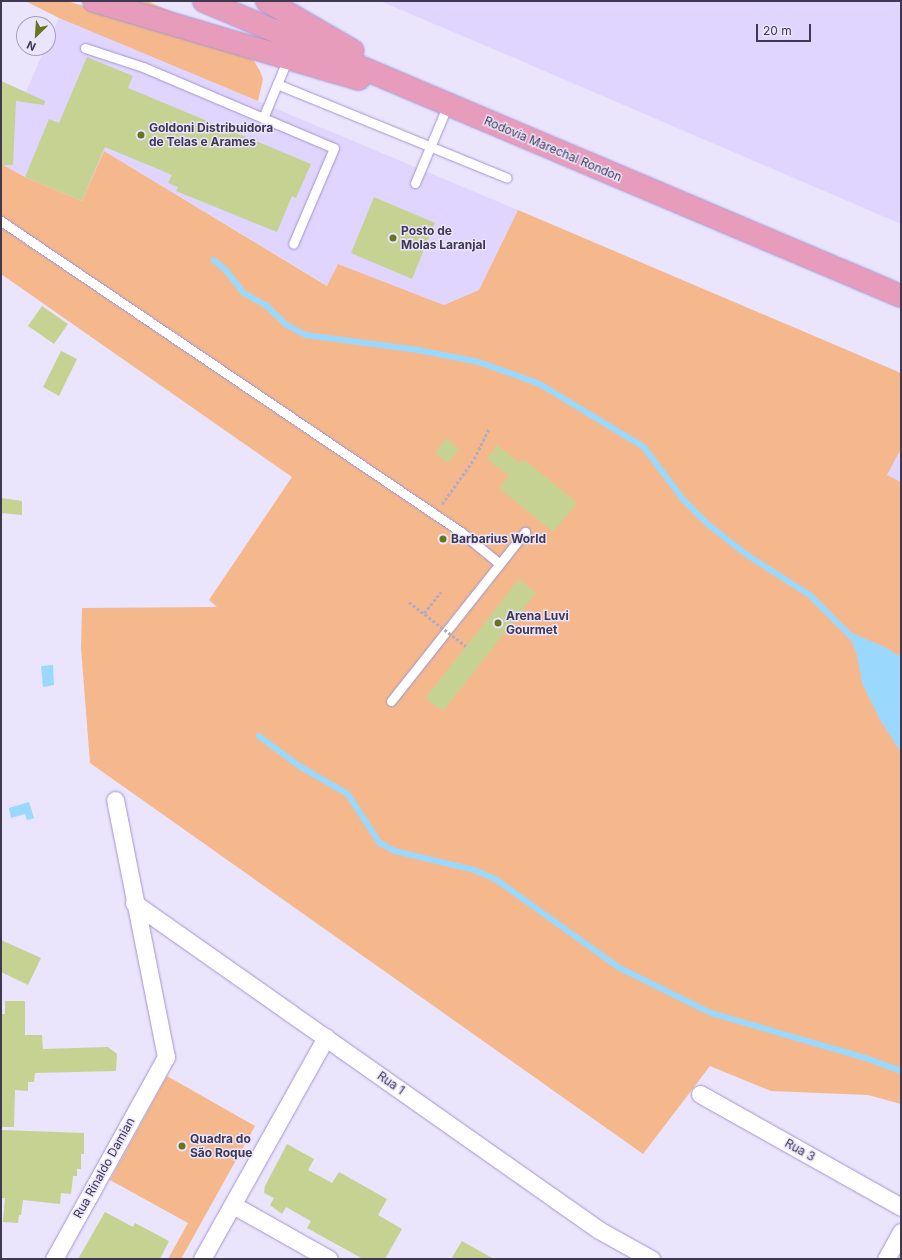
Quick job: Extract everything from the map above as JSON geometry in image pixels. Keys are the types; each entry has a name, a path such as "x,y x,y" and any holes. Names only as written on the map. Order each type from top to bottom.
{"main road":[{"path":"94,1 447,104"},
{"name":"Rodovia Marechal Rondon","path":"204,1 901,296"},
{"path":"267,1 447,104"}],"street":[{"name":"Rua Rinaldo Damian","path":"54,1259 166,1057 134,903 115,800"},
{"name":"Rua 1","path":"134,903 599,1230 651,1259"},
{"path":"202,1259 326,1037"},
{"name":"Rua 3","path":"700,1094 901,1207"},
{"path":"233,1205 329,1259"},
{"path":"886,1259 901,1232"}],"lane":[{"path":"85,48 143,67 334,148 293,244"},
{"path":"263,118 288,58"},
{"path":"277,84 507,178"},
{"path":"415,183 447,104"},
{"path":"1,221 435,514 461,532 500,564"},
{"path":"391,700 525,532"}],"path":[{"path":"435,514 474,459 489,428"},
{"path":"424,613 441,592"},
{"path":"409,602 466,646"}],"shaded area":[{"path":"25,1 67,1 245,55 254,61 263,79 258,101 56,16"},
{"path":"113,1 147,1 198,23"},
{"path":"380,1 901,1 901,224 484,45"},
{"path":"59,18 518,210 479,290 444,305 338,264 328,286 104,151 82,201 25,177 1,164 1,81 26,92 42,56 56,56 56,25"},
{"path":"104,151 327,286 338,264 444,305 479,290 518,210 901,373 901,449 887,475 901,482 901,1104 868,1095 771,1091 710,1066 643,1154 90,763 81,648 82,608 217,607 209,600 292,477 1,274 1,164 25,177 82,201"},
{"path":"901,449 901,482 887,475"},
{"path":"167,1076 255,1126 181,1259 168,1259 188,1223 110,1180"}],"water":[{"path":"847,631 885,647 901,657 901,753 879,718 862,683 857,655"},
{"path":"53,665 54,685 43,687 41,666"},
{"path":"29,802 34,818 27,820 25,814 11,818 9,808"}],"building":[{"name":"Goldoni Distribuidora de Telas e Arames","path":"87,57 133,76 128,88 311,164 296,198 292,196 277,232 176,191 178,187 168,183 172,175 105,147 82,201 25,177 49,119 59,123"},
{"path":"1,81 45,101 44,105 16,101 13,165 1,165"},
{"name":"Posto de Molas Laranjal","path":"374,197 435,223 412,279 351,253"},
{"path":"42,306 68,324 54,344 28,326"},
{"path":"61,351 77,359 59,396 43,387"},
{"path":"446,438 459,449 448,463 435,453"},
{"path":"497,445 520,463 524,459 577,503 553,532 499,488 509,476 487,459"},
{"path":"1,498 22,501 22,515 1,513"},
{"path":"519,579 536,593 443,711 425,698"},
{"path":"1,940 41,958 28,985 1,972"},
{"path":"5,1001 25,1001 25,1035 42,1035 43,1049 108,1047 117,1054 116,1071 35,1073 34,1082 28,1082 28,1091 15,1090 14,1127 1,1127 1,1014 5,1014"},
{"path":"1,1130 84,1133 84,1154 81,1154 81,1169 77,1169 77,1176 73,1176 71,1194 61,1193 60,1204 23,1200 21,1215 19,1215 18,1223 3,1222 5,1198 1,1198"},
{"path":"287,1144 314,1159 308,1170 332,1183 339,1172 387,1199 378,1215 402,1229 385,1259 363,1259 307,1228 311,1221 286,1207 282,1214 270,1205 274,1198 264,1193 265,1186"},
{"path":"105,1212 133,1227 135,1223 169,1241 160,1259 78,1259"},
{"path":"462,1241 494,1259 451,1259"}],"waterway":[{"path":"214,260 226,270 244,293 266,305 287,325 306,335 418,350 479,362 540,384 644,447 683,499 709,525 749,556 810,595 851,636"},
{"path":"259,736 301,767 348,794 380,843 395,851 475,870 497,880 620,968 711,1013 866,1058 901,1071"}],"place":[{"name":"Goldoni Distribuidora de Telas e Arames","path":"141,135"},
{"name":"Posto de Molas Laranjal","path":"393,238"},
{"name":"Barbarius World","path":"443,539"},
{"name":"Arena Luvi Gourmet","path":"498,623"},
{"name":"Quadra do São Roque","path":"182,1146"}]}
